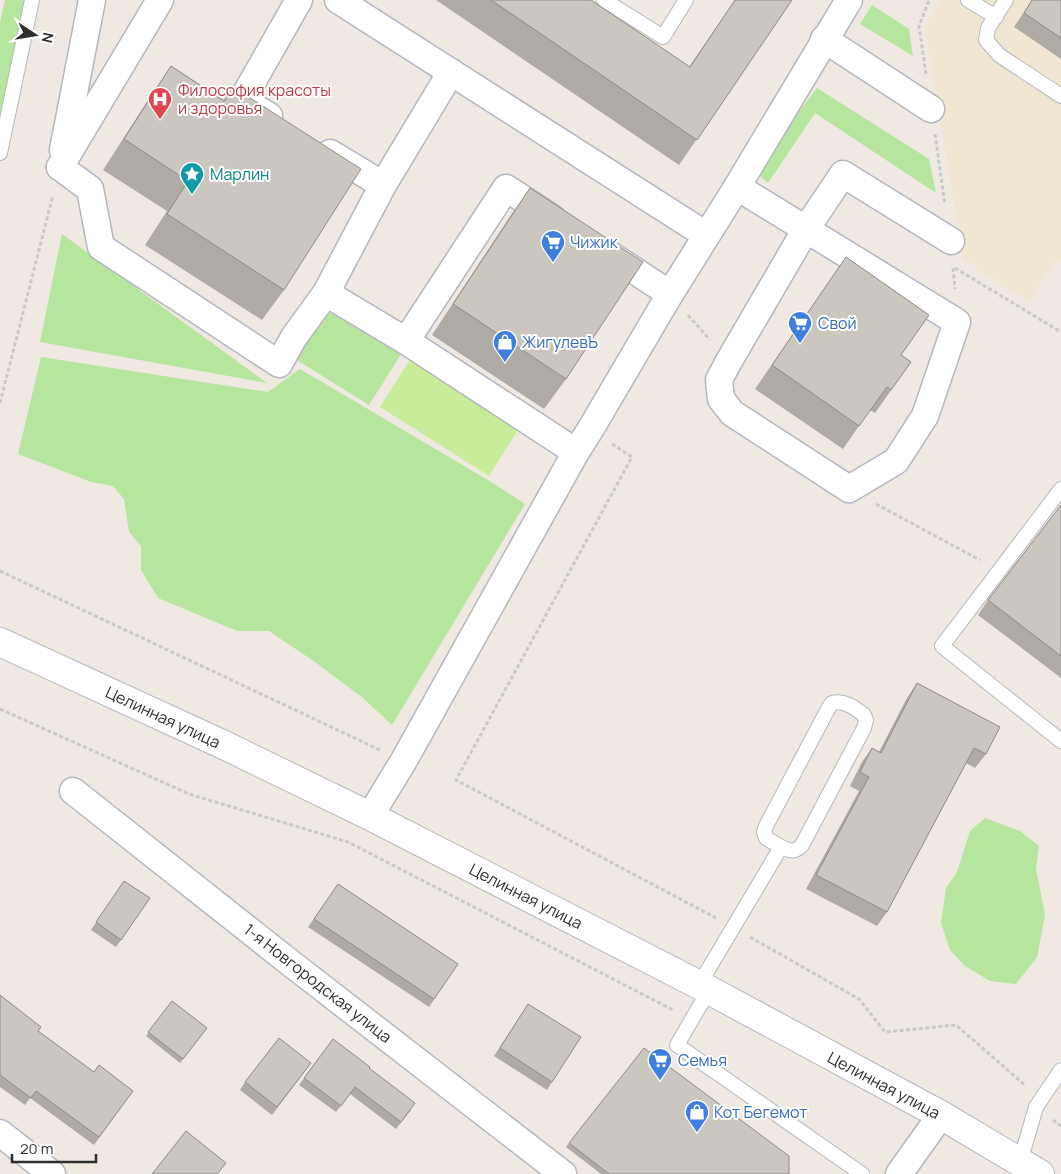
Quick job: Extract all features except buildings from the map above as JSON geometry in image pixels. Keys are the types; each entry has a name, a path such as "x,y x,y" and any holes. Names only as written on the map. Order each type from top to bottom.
{"main road":[{"name":"Целинная улица","path":"0,642 224,745 370,816 704,988 941,1115 1030,1168"}],"street":[{"path":"60,168 92,0"},
{"path":"60,168 160,0"},
{"path":"299,0 242,100 383,185"},
{"path":"338,0 706,235"},
{"path":"370,816 576,452 849,0"},
{"path":"824,39 931,109"},
{"path":"60,168 90,189 101,247 279,364 294,337 326,293 383,185 451,72"},
{"path":"737,187 806,229 957,322 925,416 896,461 849,489 732,413 721,399 719,380 806,229 843,174 951,241"},
{"path":"406,341 506,188 670,294"},
{"path":"326,293 406,341 576,452"},
{"name":"1-я Новгородская улица","path":"73,791 563,1174"},
{"path":"899,1174 941,1115"},
{"path":"0,1133 52,1174"}],"lane":[{"path":"0,153 32,0"},
{"path":"604,0 662,37 686,0"},
{"path":"968,0 996,16"},
{"path":"1006,0 988,28 986,40 999,55 1061,96"},
{"path":"1061,489 942,646 1061,741"},
{"path":"832,703 845,703 864,714 866,720 864,728 802,845 798,850 792,851 781,847 766,838 764,832 766,826 828,709 832,703"},
{"path":"781,847 704,988 692,1020 677,1045 862,1174"},
{"path":"1030,1168 1036,1107 1061,1070"}],"path":[{"path":"929,0 919,26 951,241"},
{"path":"0,403 60,168"},
{"path":"957,322 953,267 1061,332"},
{"path":"670,294 729,361"},
{"path":"590,430 632,457 456,780 719,920"},
{"path":"849,489 999,571"},
{"path":"0,571 383,752"},
{"path":"0,709 189,794 348,842 692,1020"},
{"path":"747,935 859,999 885,1032 956,1025 1032,1092 1036,1107 1061,1126"}],"shaded area":[{"path":"942,0 1061,0 1061,263 1056,260 1028,302 963,259 925,27"}],"green space":[{"path":"5,0 25,0 0,118 0,23"},
{"path":"872,5 909,29 913,56 860,24"},
{"path":"817,88 929,159 936,193 815,113 768,183 758,174 762,160"},
{"path":"62,234 267,383 40,342"},
{"path":"328,299 405,348 369,405 292,357"},
{"path":"412,356 521,425 489,476 380,407"},
{"path":"41,357 268,392 300,369 493,483 525,504 392,725 363,698 269,631 237,631 158,598 141,570 141,546 129,532 124,499 113,486 91,482 18,454"},
{"path":"985,818 1020,831 1039,846 1036,869 1045,915 1037,957 1016,984 990,981 965,966 950,950 941,923 946,888 957,872 970,831"}],"place":[{"name":"Философия красоты и здоровья","path":"160,120"},
{"name":"Марлин","path":"192,195"},
{"name":"Чижик","path":"553,263"},
{"name":"Свой","path":"800,344"},
{"name":"ЖигулевЪ","path":"505,363"},
{"name":"Семья","path":"660,1081"},
{"name":"Кот Бегемот","path":"697,1133"}]}
